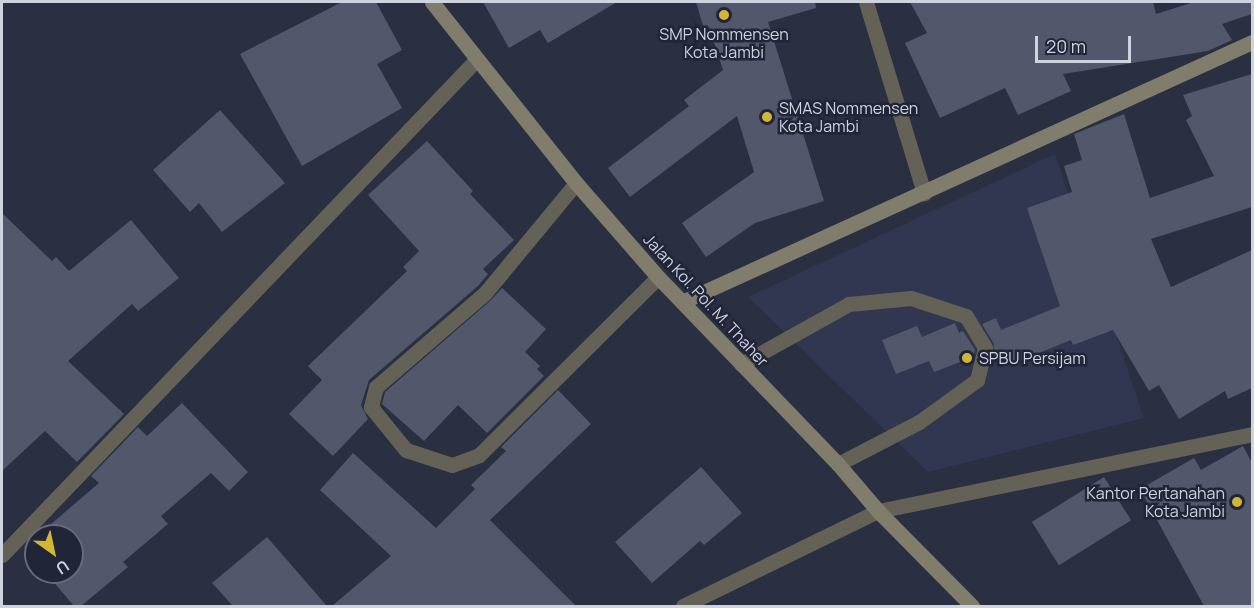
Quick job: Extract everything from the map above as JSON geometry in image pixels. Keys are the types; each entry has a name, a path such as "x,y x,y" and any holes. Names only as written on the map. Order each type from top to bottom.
{"street":[{"name":"Jalan Kol. Pol. M. Thaher","path":"432,2 576,183 658,277 684,301 838,465 878,512 972,606"},
{"path":"866,2 924,193"},
{"path":"684,301 1252,42"},
{"path":"2,555 476,60"},
{"path":"576,183 484,293 375,387 371,406 406,450 452,465 478,455 658,277"},
{"path":"741,364 849,304 911,298 966,316 985,348 977,380 919,422 838,465"},
{"path":"683,606 878,512 1252,434"}],"shaded area":[{"name":"SPBU Persijam","path":"1055,154 1144,418 928,472 748,297"}],"building":[{"path":"342,2 376,2 402,50 377,64 402,108 302,166 240,54"},
{"path":"483,2 617,2 548,43 540,30 509,48"},
{"path":"696,2 815,2 816,8 768,22 824,201 755,223 706,257 682,223 754,172 737,116 630,197 608,168 689,106 684,100 723,70 709,27 704,29"},
{"path":"910,2 1153,2 1156,14 1194,2 1252,2 1252,14 1222,24 1232,40 1208,51 1063,74 1071,91 1018,115 1005,88 940,118 905,43 927,33"},
{"path":"1252,74 1252,207 1151,239 1171,287 1252,250 1252,388 1228,399 1225,391 1179,419 1159,385 1149,391 1113,330 1073,345 1071,340 1012,364 1008,353 992,359 994,344 982,324 996,318 1001,330 1060,306 1027,208 1072,192 1064,166 1082,160 1074,134 1124,114 1150,198 1214,176 1186,120 1192,116 1183,95"},
{"path":"220,110 285,183 222,232 199,203 190,212 153,170"},
{"path":"427,141 473,191 470,194 514,240 483,269 488,274 478,286 369,380 361,405 368,419 333,456 289,414 322,380 308,366 407,271 403,267 419,251 368,195"},
{"path":"2,213 52,261 56,257 69,271 131,220 179,278 138,311 132,304 68,361 124,414 77,462 45,431 2,471"},
{"path":"502,288 546,329 525,352 540,366 537,369 544,376 487,433 458,405 424,441 382,404 385,392"},
{"path":"955,323 959,333 963,331 975,350 970,366 968,359 934,372 929,361 896,374 882,340 917,326 922,337"},
{"path":"558,390 591,424 490,520 576,606 332,606 391,556 320,490 353,453 436,528 475,489 471,485 506,451 501,447"},
{"path":"182,403 248,472 229,491 211,473 161,516 168,524 123,562 128,567 81,606 74,606 55,584 84,584 84,524 51,524 99,483 91,476 138,427 147,436"},
{"path":"1243,446 1252,463 1252,606 1204,606 1140,489 1194,458 1201,470"},
{"path":"701,467 742,513 704,545 700,541 652,583 615,542"},
{"path":"1104,477 1131,520 1059,565 1032,522"},
{"path":"267,537 327,606 233,606 212,583"}],"place":[{"name":"SMP Nommensen Kota Jambi","path":"724,15"},
{"name":"SMAS Nommensen Kota Jambi","path":"767,117"},
{"name":"SPBU Persijam","path":"967,358"},
{"name":"Kantor Pertanahan Kota Jambi","path":"1237,502"}]}
